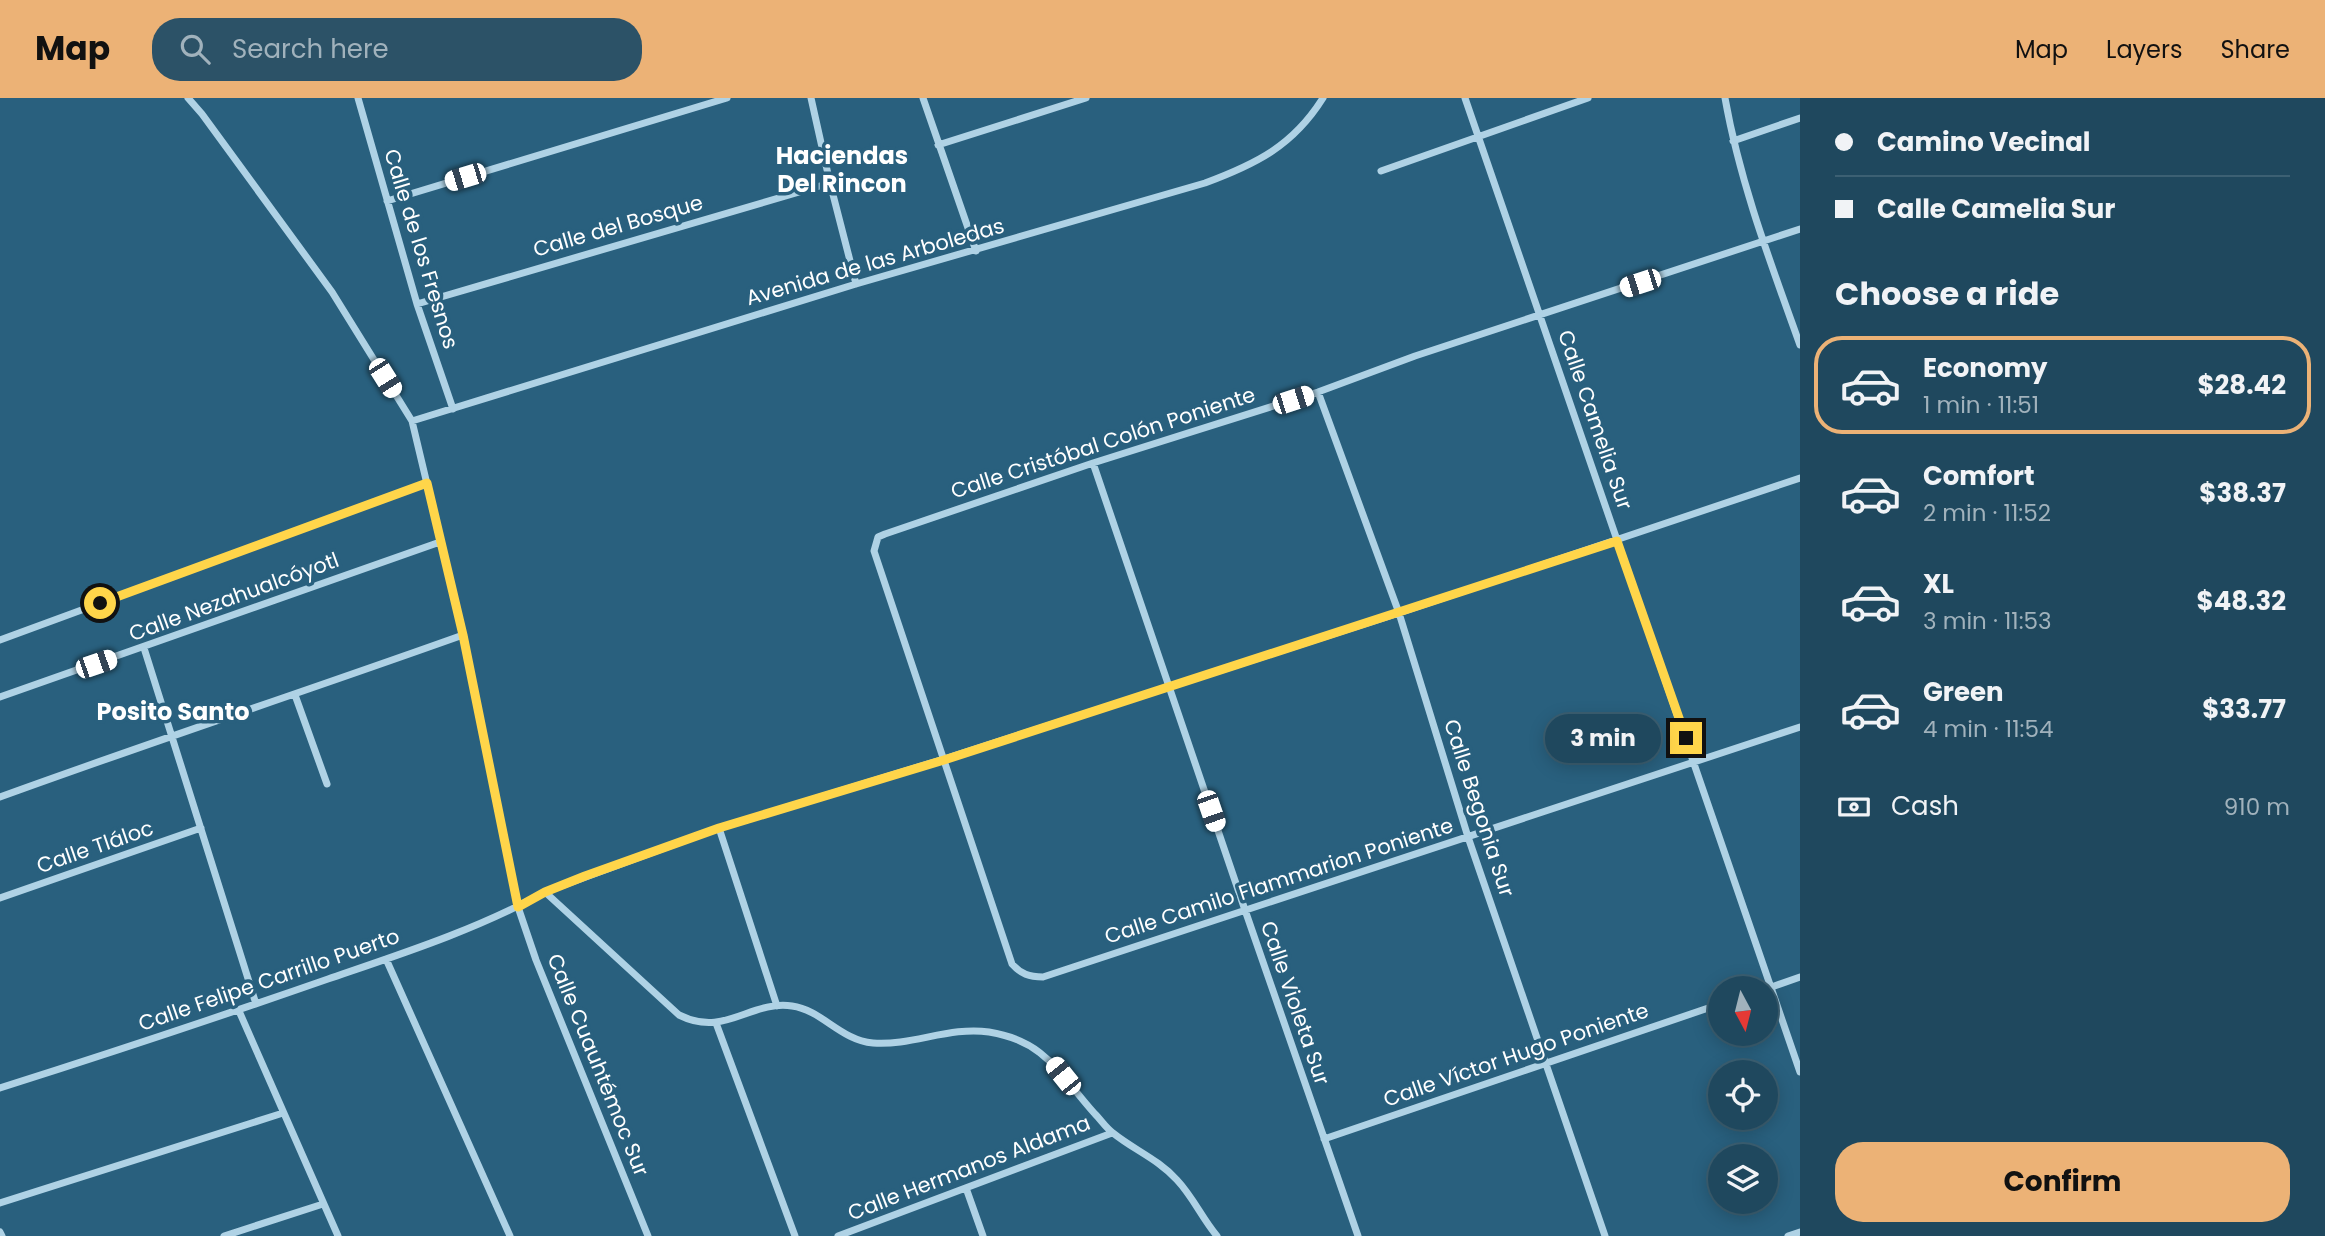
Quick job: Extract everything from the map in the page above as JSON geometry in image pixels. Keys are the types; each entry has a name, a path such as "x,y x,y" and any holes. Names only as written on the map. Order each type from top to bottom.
{"street":[{"name":"Calle Cuauhtémoc Sur","path":"188,98 332,292 412,421 463,635 518,907 536,960 648,1236"},
{"path":"359,100 369,98"},
{"path":"387,201 727,98"},
{"path":"811,98 856,284"},
{"path":"923,98 975,251"},
{"path":"938,145 1086,98"},
{"name":"Avenida de las Arboledas","path":"412,421 856,284 1205,183 1247,168 1283,145 1313,114 1323,98"},
{"name":"Calle Camelia Sur","path":"1465,98 1694,763 1764,976"},
{"path":"1381,172 1588,98"},
{"path":"1725,98 1732,141 1800,345"},
{"name":"Calle de los Fresnos","path":"359,100 417,303 453,409"},
{"path":"1732,141 1800,118"},
{"name":"Calle del Bosque","path":"417,303 830,183"},
{"name":"Calle Cristóbal Colón Poniente","path":"944,760 876,560 875,543 884,534 1093,463 1318,392 1415,356 1800,229"},
{"name":"Calle Begonia Sur","path":"1318,392 1399,613 1468,837 1605,1236"},
{"name":"Calle Violeta Sur","path":"1093,463 1358,1236"},
{"name":"Calle Felipe Carrillo Puerto","path":"0,1088 239,1011 386,959 518,907 545,892 719,828 944,760 1399,613 1800,478"},
{"path":"0,640 427,483"},
{"name":"Calle Nezahualcóyotl","path":"0,697 440,542"},
{"path":"0,797 463,635"},
{"path":"144,648 256,1004"},
{"path":"295,695 327,784"},
{"name":"Calle Camilo Flammarion Poniente","path":"944,760 1012,964 1023,974 1042,978 1800,727"},
{"name":"Calle Tláloc","path":"0,898 201,828"},
{"path":"719,828 777,1006"},
{"path":"545,892 679,1015 692,1021 716,1023 777,1006 805,1009 852,1038 873,1043 962,1031 1013,1037 1034,1047 1049,1059 1112,1133 1149,1155 1176,1178 1217,1236"},
{"path":"386,959 510,1236"},
{"path":"1778,985 1800,977"},
{"name":"Calle Víctor Hugo Poniente","path":"1324,1139 1708,1008"},
{"path":"239,1011 338,1236"},
{"name":"Calle Camelia Sur","path":"1778,1014 1800,1072"},
{"path":"716,1023 794,1236"},
{"path":"0,1202 284,1113"},
{"name":"Calle Hermanos Aldama","path":"838,1236 1112,1133"},
{"path":"966,1188 983,1236"},
{"path":"224,1236 323,1204"},
{"path":"1788,1236 1800,1232"}],"district":[{"name":"Haciendas Del Rincon","path":"842,170"},
{"name":"Posito Santo","path":"173,712"}],"route":[{"path":"100,603 427,483 463,635 518,907 545,892 585,876 719,828 944,760 1617,541 1686,738"}]}
